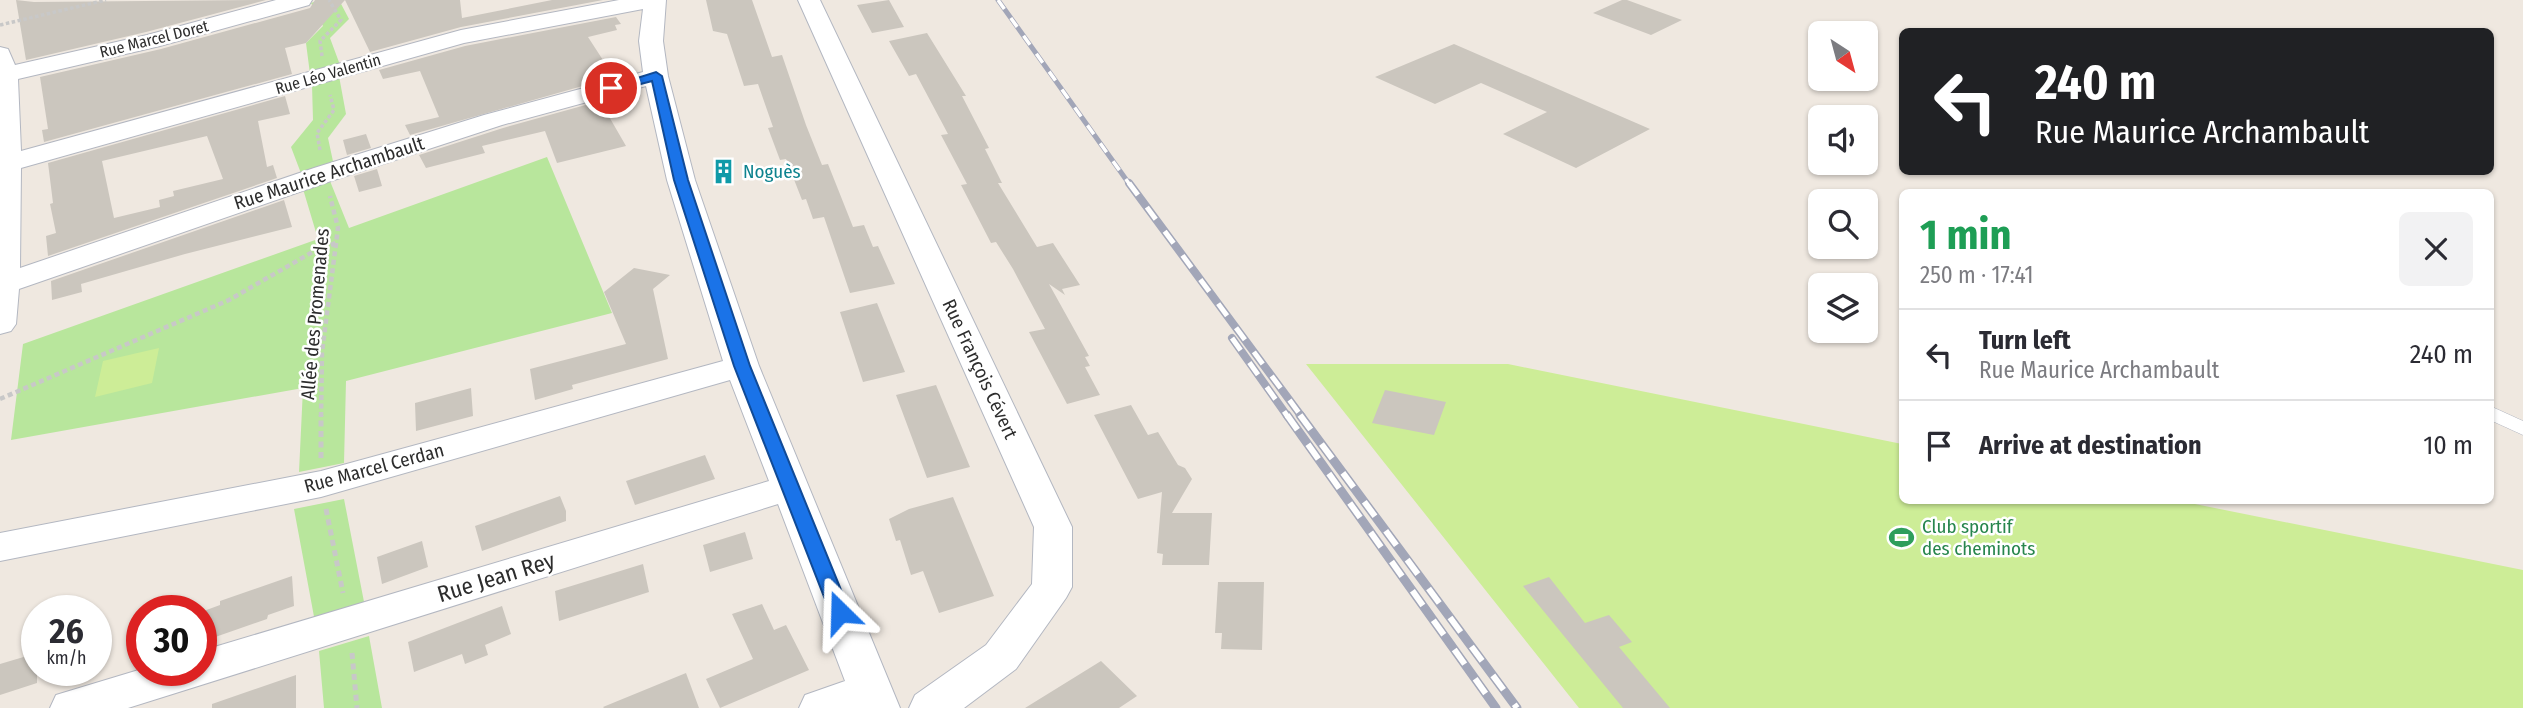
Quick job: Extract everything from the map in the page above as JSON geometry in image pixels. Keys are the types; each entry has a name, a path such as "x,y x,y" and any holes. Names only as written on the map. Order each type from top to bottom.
{"street":[{"name":"Rue Marcel Doret","path":"2,64 152,41 301,0"},
{"path":"654,0 651,41 656,76 681,180 742,366 874,699 821,708"},
{"name":"Rue Léo Valentin","path":"7,163 138,129 461,37 654,0"},
{"name":"Rue François Cévert","path":"809,0 1053,527 1052,587 1001,657 931,708"},
{"path":"0,324 7,163 2,64"},
{"name":"Rue Maurice Archambault","path":"4,267 324,174 493,120 656,76"},
{"name":"Rue Marcel Cerdan","path":"0,547 321,484 742,366"},
{"name":"Rue Jean Rey","path":"217,663 790,487"},
{"path":"72,708 143,686"}],"lane":[{"path":"2494,414 2523,429"}],"path":[{"path":"0,25 106,0"},
{"name":"Allée des Promenades","path":"321,484 322,352 338,228 317,133 334,110 320,41 341,20 329,0"},
{"path":"0,399 229,300 316,250 336,243"}],"green space":[{"path":"339,0 349,19 330,38 340,65 310,74 306,43 323,26 311,3"},
{"path":"339,76 346,114 328,138 334,166 302,176 291,147 313,120 312,85"},
{"path":"547,157 612,313 346,381 344,463 299,472 303,388 11,440 23,344 318,239 303,189 330,181 349,228"},
{"path":"159,348 152,383 95,397 103,361"},
{"name":"Club sportif des cheminots","path":"1306,364 1508,364 1899,443 1899,504 2195,504 2523,570 2523,708 1579,708"},
{"path":"344,499 365,607 315,622 294,509"},
{"path":"369,636 382,708 324,708 319,651"}],"building":[{"path":"16,0 34,2 266,0 26,60"},
{"path":"315,0 345,0 306,43 285,48 292,74 44,142 42,130 48,129 40,77 161,49 310,8"},
{"path":"345,0 460,0 462,18 552,0 603,0 461,27 370,52"},
{"path":"706,0 752,0 772,57 782,55 822,165 828,164 853,227 864,225 873,247 878,246 895,284 850,293 824,217 813,219 806,199 802,200 786,159 780,160 768,128 773,127 758,84 744,86 727,34 713,31"},
{"path":"889,0 904,27 872,33 857,5"},
{"path":"1622,0 1682,20 1651,35 1593,13"},
{"path":"616,17 621,24 615,25 617,30 588,37 614,77 410,135 405,125 439,117 420,71 383,79 379,70 465,46"},
{"path":"927,33 966,96 962,96 989,148 985,149 1002,183 998,183 1037,247 1053,243 1080,285 1062,289 1065,295 1049,284 1089,356 1085,357 1090,366 1085,367 1100,395 1067,404 1029,332 1045,329 1013,269 996,242 991,243 961,185 967,184 941,135 948,134 916,74 909,76 889,41"},
{"path":"1454,44 1650,129 1576,168 1503,134 1547,112 1481,83 1435,104 1375,77"},
{"path":"285,96 290,114 258,121 267,167 273,165 277,178 48,256 46,236 56,233 50,204 53,203 48,163","holes":["207,136 223,179 173,191 174,196 159,200 160,207 114,218 102,161"]},
{"path":"600,101 626,146 557,163 545,131 482,146 485,153 426,168 419,155 503,128"},
{"path":"366,134 371,148 347,155 343,140"},
{"path":"377,169 382,186 359,192 354,176"},
{"path":"284,200 292,227 81,284 82,292 52,300 51,281"},
{"path":"634,268 670,275 653,289 668,359 572,385 573,389 535,400 530,369 626,344 604,292"},
{"path":"877,303 905,372 863,382 840,312"},
{"path":"936,385 970,467 927,478 896,395"},
{"path":"471,388 473,416 416,431 415,403"},
{"path":"1385,390 1446,402 1434,435 1372,423"},
{"path":"1131,405 1148,435 1158,432 1178,465 1185,468 1192,479 1172,513 1212,513 1209,565 1162,565 1163,554 1157,553 1162,492 1138,499 1094,415"},
{"path":"705,455 715,479 635,505 626,481"},
{"path":"560,496 566,511 566,521 482,551 475,526"},
{"path":"953,497 994,596 939,613 923,571 911,575 900,540 896,541 889,519 909,509"},
{"path":"745,532 753,559 710,572 703,545"},
{"path":"422,541 428,567 382,584 377,557"},
{"path":"643,564 649,592 559,621 555,591"},
{"path":"292,576 294,606 268,615 267,619 217,636 217,606 220,601"},
{"path":"1549,577 1585,623 1609,615 1632,642 1619,647 1670,708 1623,708 1523,586"},
{"path":"1218,582 1264,582 1262,650 1221,649 1222,633 1215,633"},
{"path":"762,604 774,630 786,625 809,670 720,708 706,679 753,659 732,614"},
{"path":"502,606 511,634 485,645 488,655 465,664 462,654 414,672 408,642"},
{"path":"21,658 21,686 28,686 0,695 0,664"},
{"path":"1101,661 1137,696 1119,708 1025,708"},
{"path":"686,673 699,708 603,707"},
{"path":"296,675 296,708 212,708 212,704"}],"railway":[{"path":"998,0 1130,185"},
{"path":"1129,183 1302,417"},
{"path":"1232,338 1288,417"},
{"path":"1287,415 1496,708"},
{"path":"1300,415 1517,708"}],"place":[{"name":"Noguès","path":"723,171"},
{"name":"Club sportif des cheminots","path":"1902,537"}],"route":[{"path":"611,88 656,76 681,180 742,366 840,612"}]}
